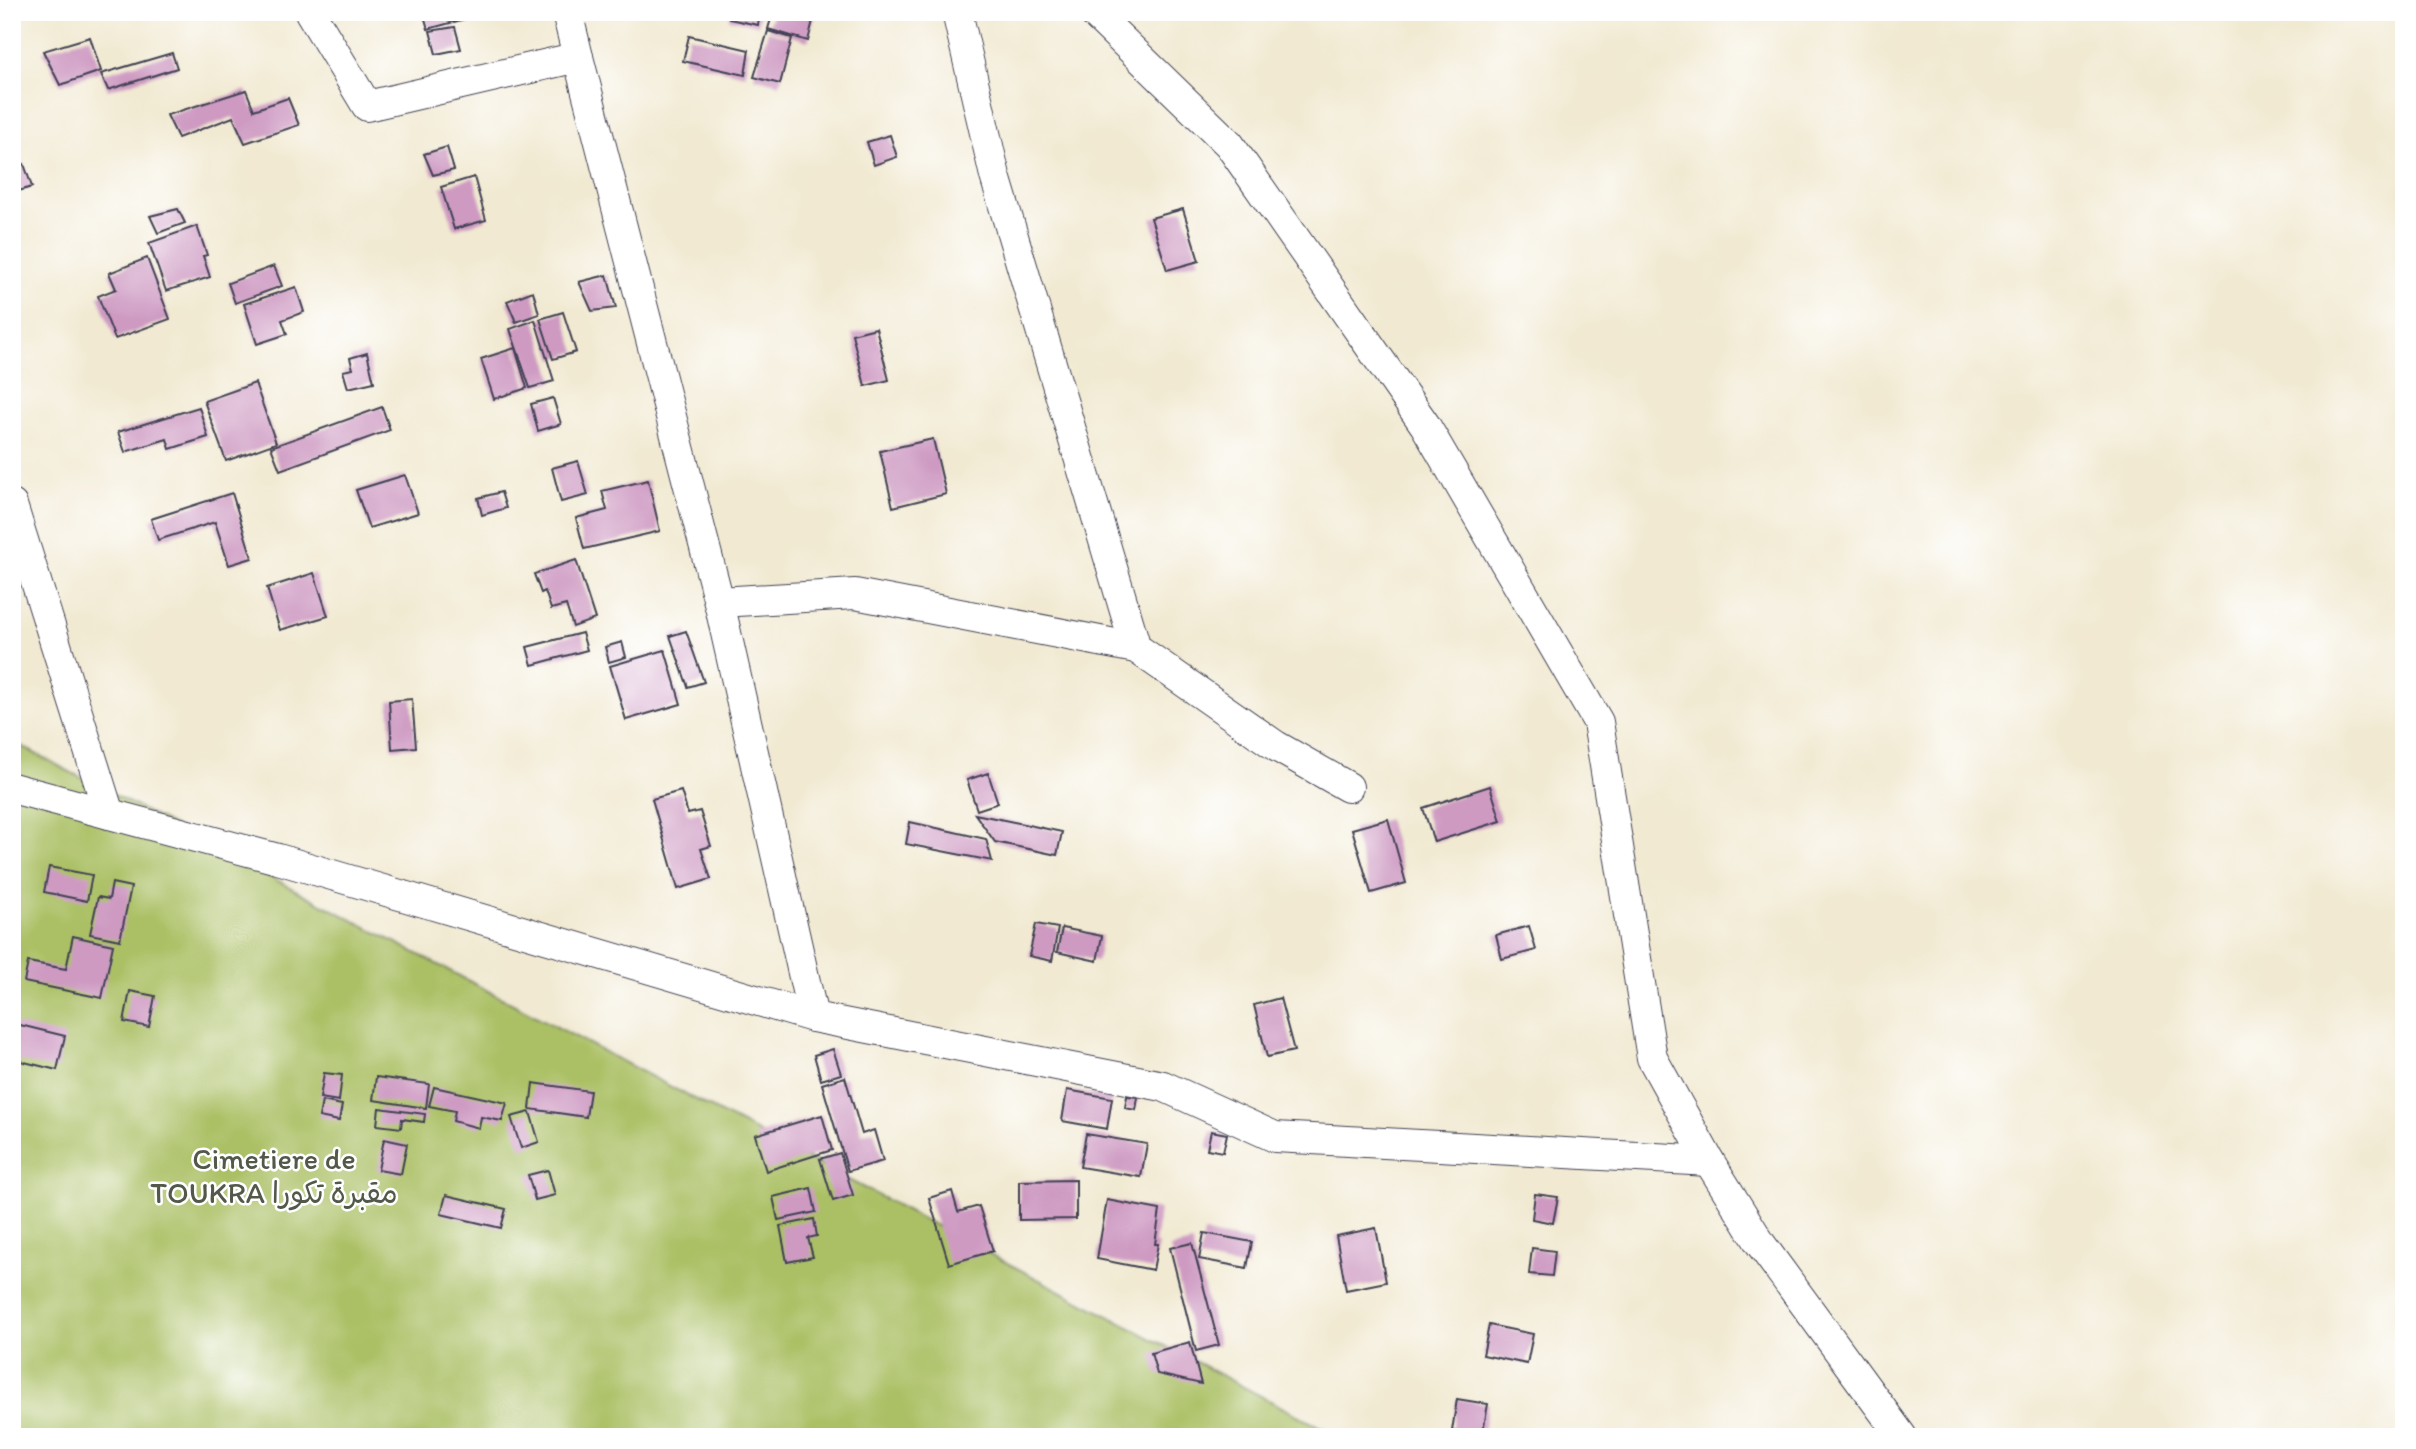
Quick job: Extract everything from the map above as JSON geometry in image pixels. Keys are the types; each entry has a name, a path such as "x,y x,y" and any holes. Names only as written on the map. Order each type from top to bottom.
{"street":[{"path":"310,12 368,106 578,57"},
{"path":"566,12 719,602 813,1017"},
{"path":"957,12 995,176 1136,648"},
{"path":"1093,12 1228,144 1425,425 1598,722 1652,1058 1709,1161 1760,1243 1902,1437"},
{"path":"12,505 109,814"},
{"path":"719,602 855,594 1136,648 1276,746 1348,787"},
{"path":"12,788 278,859 813,1017 1163,1086 1275,1137 1709,1161"}],"green space":[{"name":"Cimetiere de TOUKRA مقبرة تكورا","path":"12,742 15,743 1339,1437 12,1437"}],"building":[{"path":"423,12 464,12 465,19 428,29"},
{"path":"730,12 760,12 758,25 729,19"},
{"path":"773,12 815,12 808,41 768,29"},
{"path":"455,27 461,49 436,54 430,31"},
{"path":"768,31 792,38 780,84 754,77"},
{"path":"689,36 749,50 745,75 683,61"},
{"path":"90,37 101,71 60,85 43,51"},
{"path":"172,53 177,68 108,90 101,74"},
{"path":"246,90 254,110 288,98 299,125 245,143 233,117 178,138 167,115"},
{"path":"890,135 897,157 874,165 867,142"},
{"path":"447,147 454,170 433,175 424,154"},
{"path":"24,164 32,187 12,193 12,168"},
{"path":"474,177 486,220 454,229 441,187"},
{"path":"178,209 185,223 158,233 150,216"},
{"path":"1183,209 1199,261 1167,270 1151,218"},
{"path":"197,226 207,255 203,256 210,277 166,291 149,243"},
{"path":"147,258 170,319 115,339 98,296 116,289 109,273"},
{"path":"274,266 282,286 235,303 228,283"},
{"path":"607,275 616,308 592,311 579,282"},
{"path":"296,287 304,312 282,320 287,334 257,344 244,304"},
{"path":"533,291 539,314 516,322 507,301"},
{"path":"563,312 576,352 553,359 540,319"},
{"path":"535,320 554,381 530,388 510,329"},
{"path":"876,328 889,380 865,386 852,334"},
{"path":"515,348 527,388 494,399 481,359"},
{"path":"367,353 374,382 348,388 343,371 353,369 350,358"},
{"path":"255,383 276,443 226,461 204,401"},
{"path":"553,398 561,424 538,431 531,404"},
{"path":"199,407 208,437 170,449 167,439 125,452 118,432"},
{"path":"382,407 390,430 280,470 271,447"},
{"path":"933,439 946,494 893,507 880,451"},
{"path":"578,461 588,495 561,502 552,468"},
{"path":"405,475 418,513 369,528 356,490"},
{"path":"648,480 660,531 584,549 576,518 607,510 602,491"},
{"path":"501,492 506,508 482,515 478,498"},
{"path":"232,493 252,558 229,565 215,522 158,540 151,519"},
{"path":"576,560 595,619 573,627 566,605 551,609 545,591 541,593 534,574"},
{"path":"314,573 328,616 280,630 267,588"},
{"path":"686,631 704,682 688,687 670,636"},
{"path":"582,633 587,650 532,665 527,647"},
{"path":"622,642 626,657 609,662 605,647"},
{"path":"665,650 681,704 626,720 610,666"},
{"path":"412,699 416,747 392,749 389,701"},
{"path":"988,773 998,803 977,810 967,780"},
{"path":"1490,786 1501,821 1434,842 1423,808"},
{"path":"681,791 688,814 700,811 711,846 701,849 711,879 678,889 652,799"},
{"path":"975,814 1062,832 1057,855 995,842"},
{"path":"1388,819 1406,883 1371,893 1352,829"},
{"path":"910,822 986,839 992,861 906,844"},
{"path":"49,867 92,875 87,901 44,892"},
{"path":"112,883 131,887 120,940 90,934 98,897 109,899"},
{"path":"1036,924 1058,928 1052,961 1029,956"},
{"path":"1529,926 1536,950 1502,959 1496,935"},
{"path":"1062,928 1102,936 1097,961 1057,952"},
{"path":"73,936 113,945 102,998 24,982 28,962 66,969"},
{"path":"130,991 155,996 149,1027 124,1022"},
{"path":"1280,998 1294,1051 1267,1057 1254,1005"},
{"path":"16,1024 65,1036 57,1070 12,1059 12,1037"},
{"path":"833,1049 841,1074 821,1080 814,1055"},
{"path":"324,1073 342,1075 339,1101 320,1098"},
{"path":"376,1077 429,1084 426,1108 373,1100"},
{"path":"845,1077 862,1134 874,1130 883,1161 848,1171 822,1084"},
{"path":"533,1083 590,1091 586,1117 530,1109"},
{"path":"434,1087 507,1103 502,1121 481,1117 479,1128 453,1121 455,1111 429,1106"},
{"path":"1067,1090 1112,1098 1107,1129 1062,1121"},
{"path":"1127,1096 1138,1097 1136,1110 1125,1108"},
{"path":"322,1101 342,1105 339,1121 319,1117"},
{"path":"379,1108 425,1114 424,1122 402,1119 401,1128 377,1125"},
{"path":"530,1112 539,1142 521,1148 511,1117"},
{"path":"822,1115 832,1150 766,1171 755,1135"},
{"path":"1211,1131 1227,1134 1223,1152 1207,1149"},
{"path":"1086,1134 1147,1144 1141,1177 1080,1167"},
{"path":"384,1139 407,1144 401,1174 378,1170"},
{"path":"840,1153 853,1195 833,1201 820,1159"},
{"path":"548,1170 555,1195 535,1200 528,1175"},
{"path":"1076,1180 1076,1219 1019,1220 1019,1181"},
{"path":"811,1188 816,1212 778,1220 773,1197"},
{"path":"952,1191 958,1212 979,1206 993,1251 949,1264 929,1198"},
{"path":"1535,1194 1558,1197 1553,1223 1532,1219"},
{"path":"446,1195 506,1209 501,1228 441,1214"},
{"path":"1107,1200 1160,1210 1153,1270 1097,1259"},
{"path":"814,1219 817,1236 808,1238 813,1257 787,1262 780,1226"},
{"path":"1376,1228 1386,1282 1346,1290 1336,1236"},
{"path":"1204,1233 1252,1242 1247,1268 1199,1259"},
{"path":"1192,1243 1219,1345 1196,1351 1170,1248"},
{"path":"1532,1248 1555,1251 1552,1276 1529,1274"},
{"path":"1489,1325 1533,1334 1527,1364 1483,1355"},
{"path":"1190,1342 1201,1384 1157,1374 1151,1353"},
{"path":"1457,1399 1488,1404 1482,1437 1452,1431"}]}
